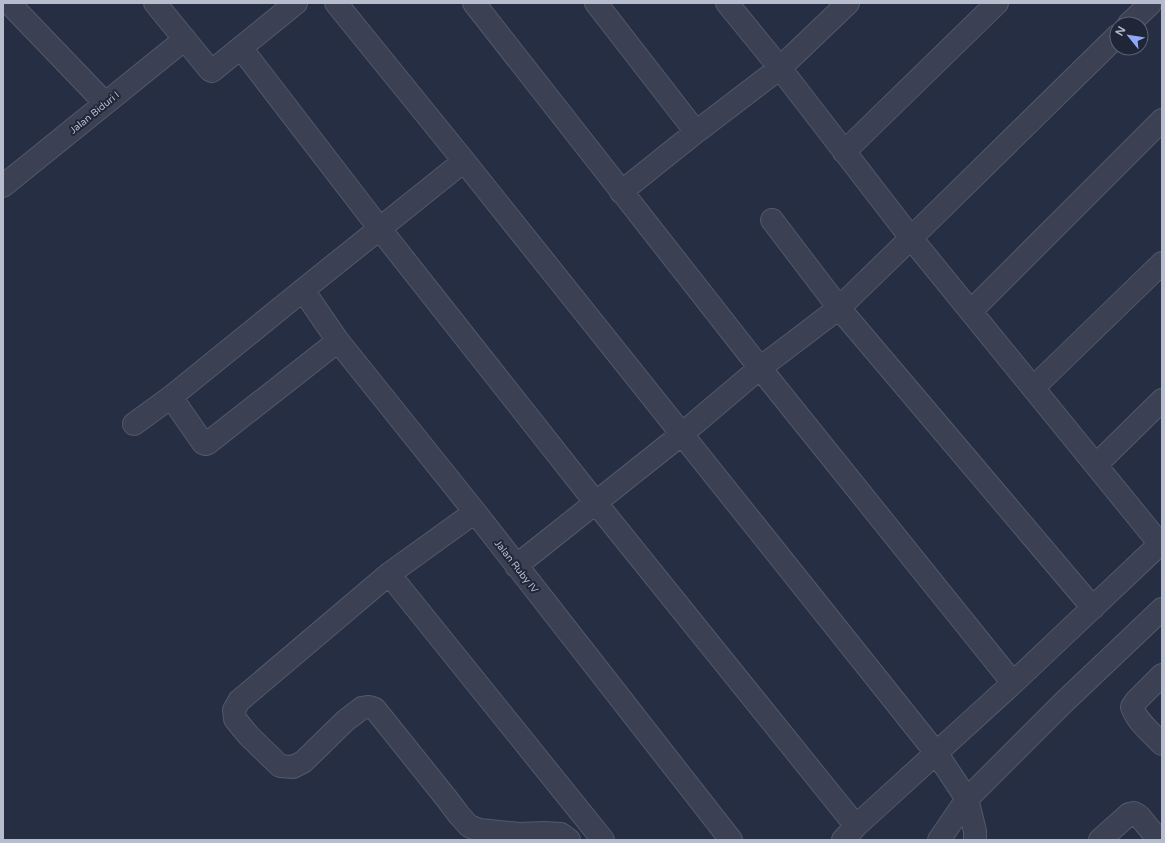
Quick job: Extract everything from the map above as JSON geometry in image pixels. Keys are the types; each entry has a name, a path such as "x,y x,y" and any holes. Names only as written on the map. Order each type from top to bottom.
{"street":[{"path":"9,3 105,103"},
{"path":"155,3 210,70 240,48 286,6"},
{"path":"336,3 464,161 937,754 967,799 975,831 975,840"},
{"path":"474,3 760,368 1013,683"},
{"path":"596,3 696,132"},
{"path":"240,48 380,229 596,503 850,833 937,754 1161,543 911,238 780,68 727,3"},
{"path":"621,192 780,68 848,3"},
{"path":"844,152 997,3"},
{"path":"1142,16 1154,9"},
{"name":"Jalan Biduri I","path":"3,186 185,39"},
{"path":"516,566 682,434 760,368 838,308 1109,44"},
{"path":"971,311 1162,120"},
{"path":"134,424 171,397 464,161"},
{"path":"772,220 838,308 1093,608"},
{"path":"1033,388 1162,263"},
{"name":"Jalan Ruby IV","path":"303,290 338,341 475,512 731,840"},
{"path":"171,397 203,443 206,444 338,341"},
{"path":"1096,465 1162,400"},
{"path":"475,512 389,574 239,701 234,710 235,719 249,736 280,766 293,767 303,762 345,721 362,708 369,707 375,709 468,826 479,830 519,834 561,834 568,840"},
{"path":"389,574 603,840"},
{"path":"939,840 967,799 1064,702 1162,609"},
{"path":"1162,675 1136,701 1132,708 1134,714 1162,744"},
{"path":"1100,840 1129,814 1134,813 1139,816 1159,840"}]}
